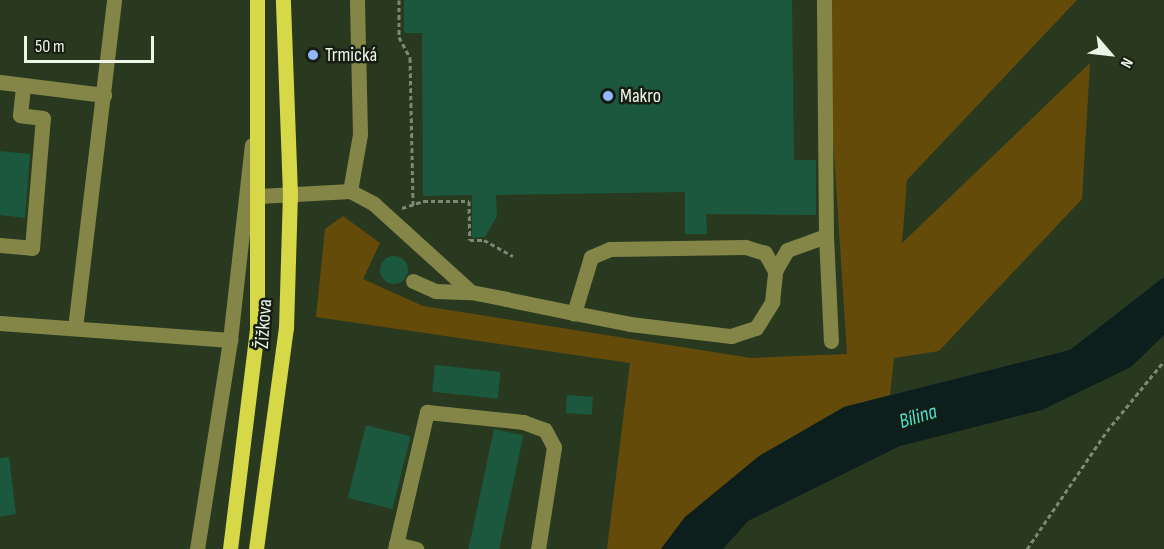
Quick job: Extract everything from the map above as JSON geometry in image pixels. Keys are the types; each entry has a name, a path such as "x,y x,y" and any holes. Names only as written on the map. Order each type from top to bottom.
{"main road":[{"name":"Žižkova","path":"230,549 256,340 259,196 257,0"},
{"name":"Žižkova","path":"256,549 286,328 290,194 289,99 283,0"}],"lane":[{"path":"75,328 114,0"},
{"path":"350,191 360,134 357,0"},
{"path":"824,0 826,236 831,341"},
{"path":"0,82 104,95"},
{"path":"0,245 32,248 43,118 20,115 23,85"},
{"name":"Žižkova","path":"197,549 230,340 258,99"},
{"path":"259,196 350,191 374,204 471,292"},
{"path":"413,281 435,291 471,292 574,313 730,336 756,328 772,303 775,271 787,250 826,236"},
{"path":"574,313 591,258 610,249 745,247 765,253 775,271"},
{"name":"Žižkova","path":"0,323 230,340"},
{"path":"416,549 396,547 427,412 523,422 545,429 554,447 538,549"}],"path":[{"path":"399,0 399,37 410,58 411,208 423,201 469,201 470,240 484,240 513,256"},
{"path":"1027,549 1107,431 1164,361"}],"shaded area":[{"path":"824,0 1077,0 907,180 902,243 1090,63 1082,199 939,351 894,358 890,395 844,407 685,517 661,549 607,549 630,363 316,317 325,229 343,216 380,243 363,279 423,306 751,358 847,354"}],"water":[{"name":"Bílina","path":"1164,277 1164,335 1131,367 1042,410 900,446 748,521 723,549 661,549 685,517 759,456 844,407 1070,350"}],"building":[{"name":"Makro","path":"404,0 792,0 794,160 816,160 816,215 706,214 707,234 685,234 685,192 496,195 497,216 485,237 472,238 472,195 423,196 422,33 404,33"},
{"path":"0,151 30,154 25,218 0,215"},
{"path":"394,256 404,260 408,270 404,280 394,284 384,280 380,270 384,260"},
{"path":"435,365 501,372 498,399 432,392"},
{"path":"567,395 593,397 592,415 566,413"},
{"path":"366,425 411,436 392,509 348,498"},
{"path":"494,429 523,435 499,549 468,549"},
{"path":"9,457 16,514 0,517 0,458"}],"place":[{"name":"Trmická","path":"313,55"},
{"name":"Makro","path":"608,96"}]}
